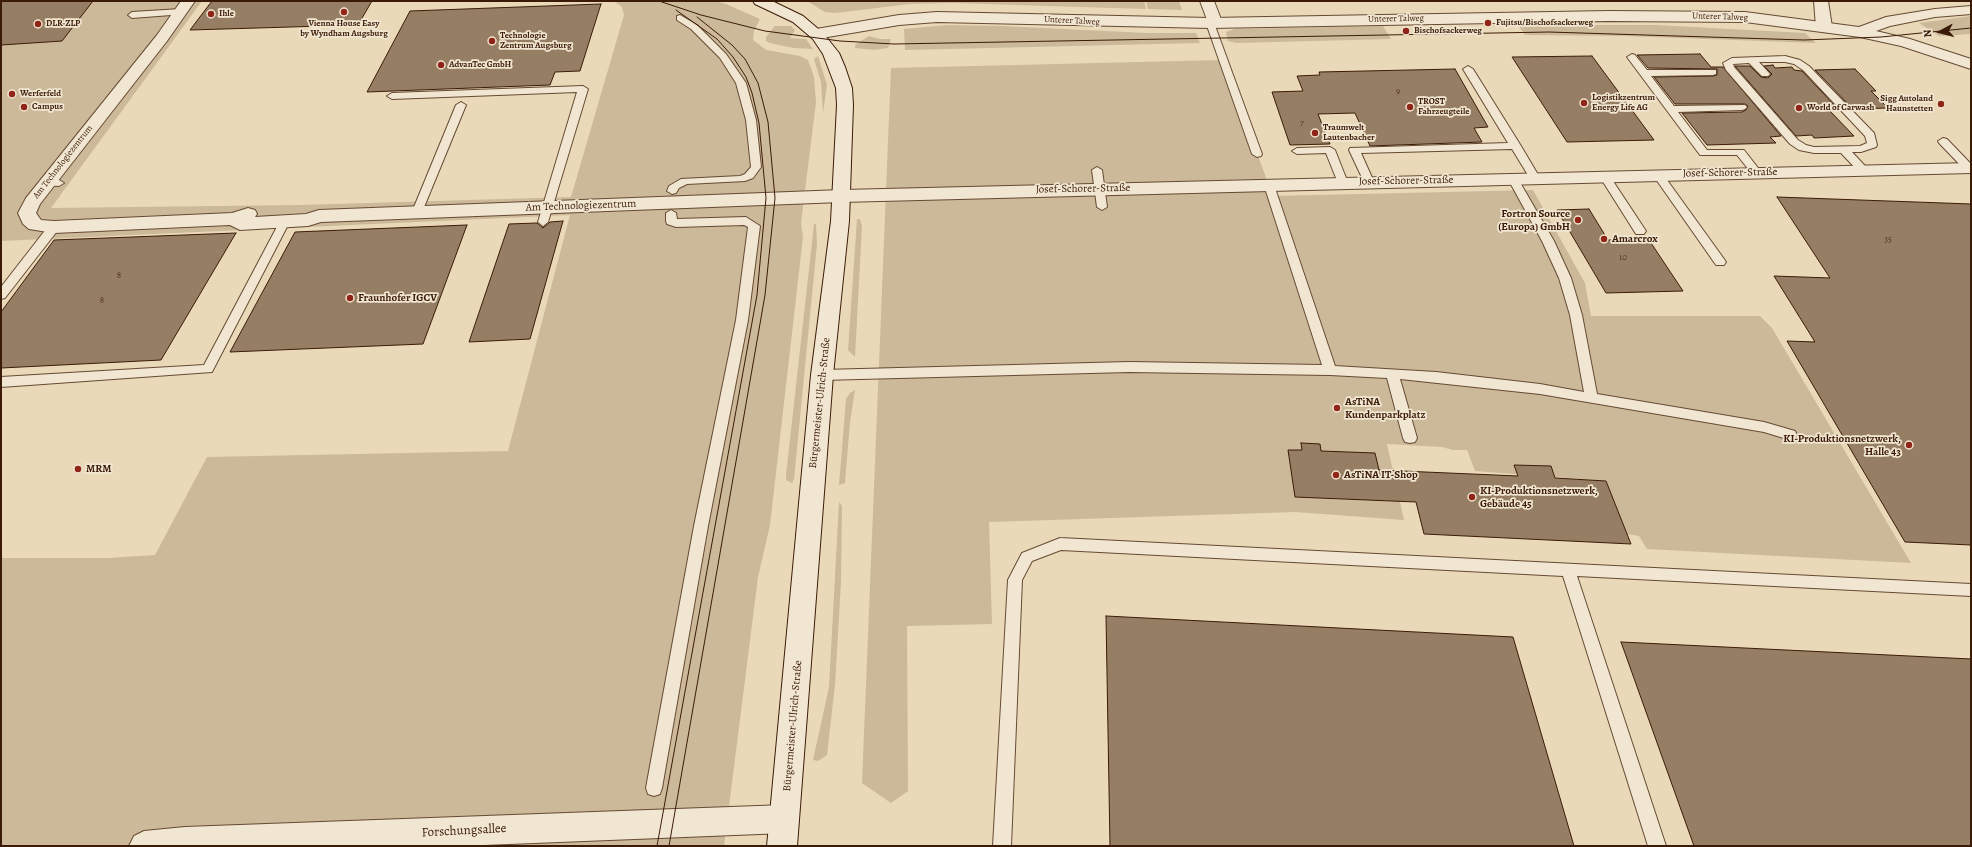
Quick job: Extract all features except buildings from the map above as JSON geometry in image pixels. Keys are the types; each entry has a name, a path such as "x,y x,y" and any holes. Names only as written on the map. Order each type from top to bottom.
{"street":[{"name":"Bürgermeister-Ulrich-Straße","path":"760,1 798,20 816,34 831,53 844,88 846,105 842,196 822,375 784,833"},
{"path":"1207,1 1212,22"},
{"path":"1821,1 1824,26"},
{"name":"Am Technologiezentrum","path":"185,6 53,183 32,202 27,213 30,220 36,225 54,226 234,220 245,214 313,211 319,216"},
{"path":"1860,32 1886,22 1935,13 1971,10"},
{"name":"Unterer Talweg","path":"816,34 900,20 938,17 995,17 1108,22 1653,16 1745,18 1824,26 1860,32 1904,42 1971,64"},
{"name":"Josef-Schorer-Straße","path":"842,196 1970,168"},
{"name":"Am Technologiezentrum","path":"234,220 240,224 308,220 319,216 417,212 545,215 842,196"},
{"name":"Forschungsallee","path":"144,846 185,842 784,833"}],"lane":[{"path":"132,15 185,6"},
{"path":"672,191 674,186 685,181 741,179 749,176 756,167 751,120 741,83 723,56 694,27 680,18"},
{"path":"1212,22 1227,74 1257,154"},
{"path":"1632,57 1704,153 1740,152 1757,173"},
{"path":"1785,59 1797,62 1806,68 1870,135 1872,145 1861,148 1838,149 1803,148 1794,142 1729,68 1728,63 1732,61 1752,60 1785,59"},
{"path":"1752,60 1765,74"},
{"path":"1468,69 1534,178"},
{"path":"1644,73 1713,72"},
{"path":"392,96 583,89 545,215"},
{"path":"417,212 461,105"},
{"path":"1671,109 1742,108"},
{"path":"1823,138 1863,170"},
{"path":"1943,141 1970,168"},
{"path":"1369,182 1354,150 1516,146"},
{"path":"1297,150 1330,150 1343,183"},
{"path":"1097,170 1102,207"},
{"path":"1658,175 1720,262"},
{"path":"1605,176 1640,231"},
{"path":"1513,179 1548,241 1565,278 1576,316 1591,397"},
{"path":"1269,185 1330,370"},
{"path":"654,788 701,526 742,320 754,226 746,221 676,223 671,221 671,213"},
{"path":"1,382 208,369 285,221"},
{"path":"1,295 54,226"},
{"path":"822,375 1128,367 1330,370 1392,374 1540,388 1764,427 1790,435"},
{"path":"1392,374 1410,438"},
{"path":"1002,846 1015,580 1027,557 1060,544 1971,590"},
{"path":"1568,570 1657,846"}],"shaded area":[{"path":"1,1 202,1 51,208 301,205 571,197 624,15 622,7 614,1 715,1 726,4 760,19 754,31 753,40 766,50 800,56 808,60 814,77 816,102 801,223 803,237 770,525 758,577 724,846 1,846 1,558 108,558 155,555 207,457 508,451 570,215 1,241"},
{"path":"807,1 1144,1 1146,9 952,3 910,4 835,13 825,12"},
{"path":"1146,1 1179,1 1182,10 1148,9"},
{"path":"1971,16 1971,34 1939,36 1919,23"},
{"path":"948,25 1147,33 1196,33 1200,43 905,50 904,29"},
{"path":"1518,25 1655,25 1805,33 1816,43 1624,36 1525,35"},
{"path":"775,26 791,26 795,30 790,38 806,39 813,49 793,48 766,41 766,37"},
{"path":"1383,26 1391,39 1236,43 1228,41 1226,32 1235,29"},
{"path":"869,36 880,39 891,39 888,48 874,50 855,48 855,45"},
{"path":"818,56 827,85 823,113 821,82 814,59"},
{"path":"1222,60 1273,196 1533,190 1585,283 1591,316 1760,316 1772,328 1911,563 1647,549 1639,536 1627,534 1606,481 1475,471 1467,450 1387,444 1404,520 1295,512 989,522 992,624 907,626 908,791 891,803 862,783 891,68"},
{"path":"857,219 860,219 862,226 855,357 848,350"},
{"path":"814,224 816,224 817,244 794,479 792,483 786,480 786,475"},
{"path":"855,390 850,422 845,483 839,485 846,399 850,393"},
{"path":"839,502 842,506 841,582 835,685 827,755 818,761 813,760 829,687"}],"tram line":[{"path":"659,1 701,15 765,31 840,41 894,44 1549,32 1804,40 1881,37 1971,28"},
{"path":"657,846 757,295 766,198 759,123 752,93 746,77 733,57 717,39 676,10"},
{"path":"669,846 765,295 775,198 768,122 758,83 745,59 732,45 697,17"}],"place":[{"name":"Vienna House Easy by Wyndham Augsburg","path":"344,12"},
{"name":"Ihle","path":"211,14"},
{"name":"Fujitsu/Bischofsackerweg","path":"1488,23"},
{"name":"DLR-ZLP","path":"38,24"},
{"name":"Bischofsackerweg","path":"1406,31"},
{"name":"Technologie Zentrum Augsburg","path":"492,41"},
{"name":"AdvanTec GmbH","path":"441,65"},
{"name":"Werferfeld","path":"12,94"},
{"name":"Logistikzentrum Energy Life AG","path":"1584,103"},
{"name":"Sigg Autoland Haunstetten","path":"1941,104"},
{"name":"Campus","path":"24,107"},
{"name":"TROST Fahrzeugteile","path":"1410,107"},
{"name":"World of Carwash","path":"1799,108"},
{"name":"Traumwelt Lautenbacher","path":"1315,133"},
{"name":"Fortron Source (Europa) GmbH","path":"1578,220"},
{"name":"Amarcrox","path":"1604,239"},
{"name":"Fraunhofer IGCV","path":"350,298"},
{"name":"AsTiNA Kundenparkplatz","path":"1337,408"},
{"name":"KI-Produktionsnetzwerk, Halle 43","path":"1909,445"},
{"name":"MRM","path":"78,469"},
{"name":"AsTiNA IT-Shop","path":"1336,475"},
{"name":"KI-Produktionsnetzwerk, Gebäude 45","path":"1472,497"}]}
